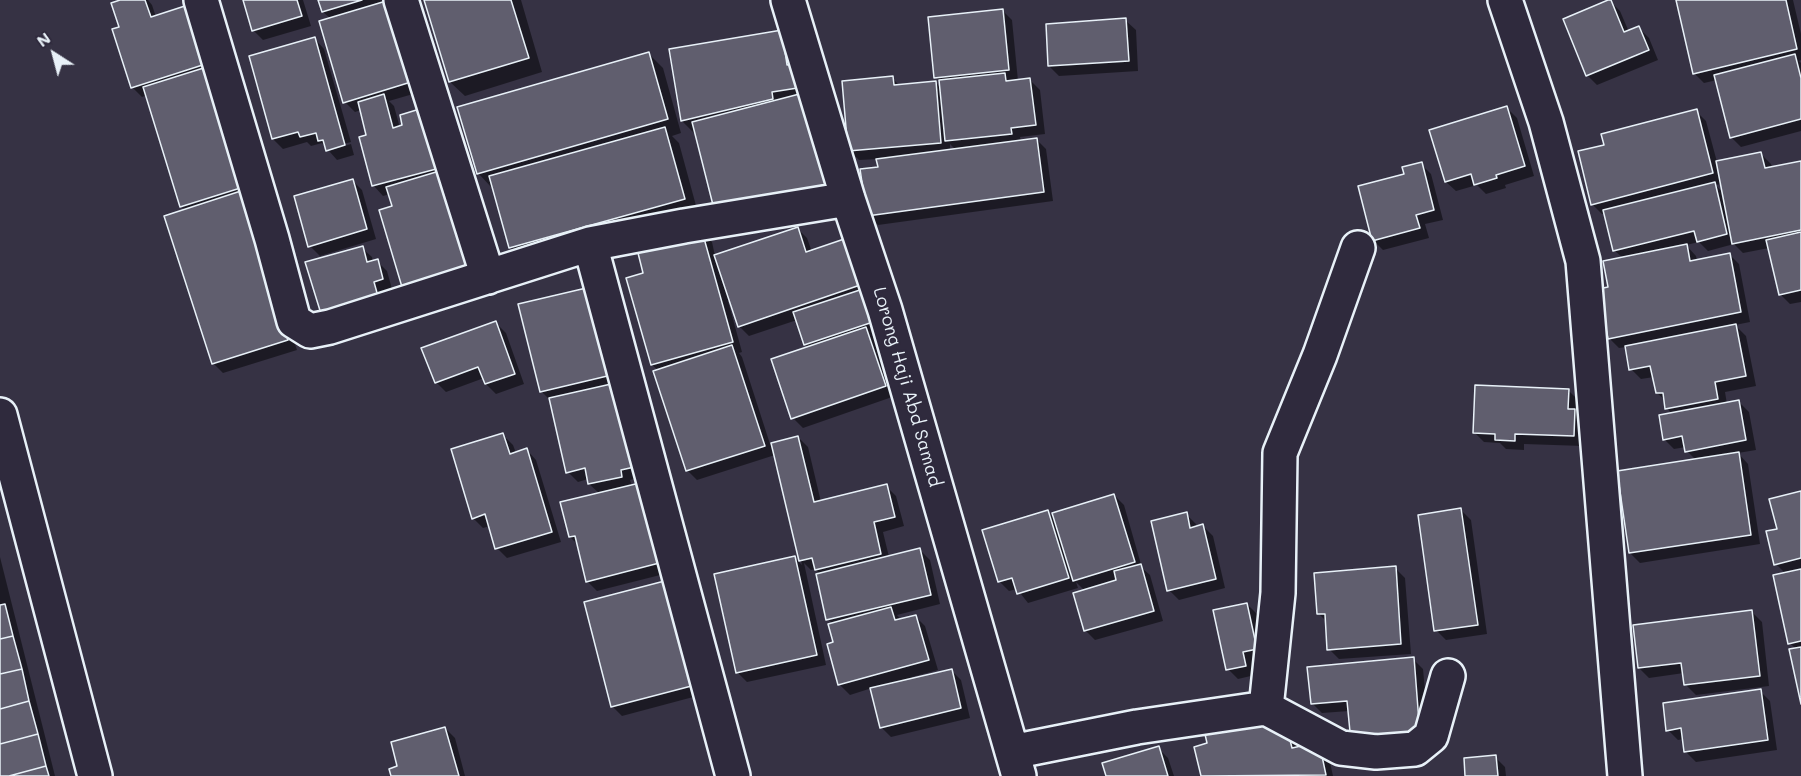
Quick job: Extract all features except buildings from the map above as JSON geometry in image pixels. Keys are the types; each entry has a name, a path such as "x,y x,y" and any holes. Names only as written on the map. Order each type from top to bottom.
{"street":[{"path":"201,0 294,321 310,331 330,327 590,244 684,225 848,199"},
{"path":"401,0 488,277"},
{"name":"Lorong Haji Abd Samad","path":"788,0 848,199 885,310 1015,764"},
{"path":"1505,0 1546,122 1582,261 1625,776"},
{"path":"590,244 734,776"},
{"path":"1266,708 1278,593 1280,453 1320,355 1359,248"},
{"path":"0,415 96,776"},
{"path":"1015,764 1137,727 1266,708 1341,748 1376,752 1415,749 1431,736 1448,676"}]}
